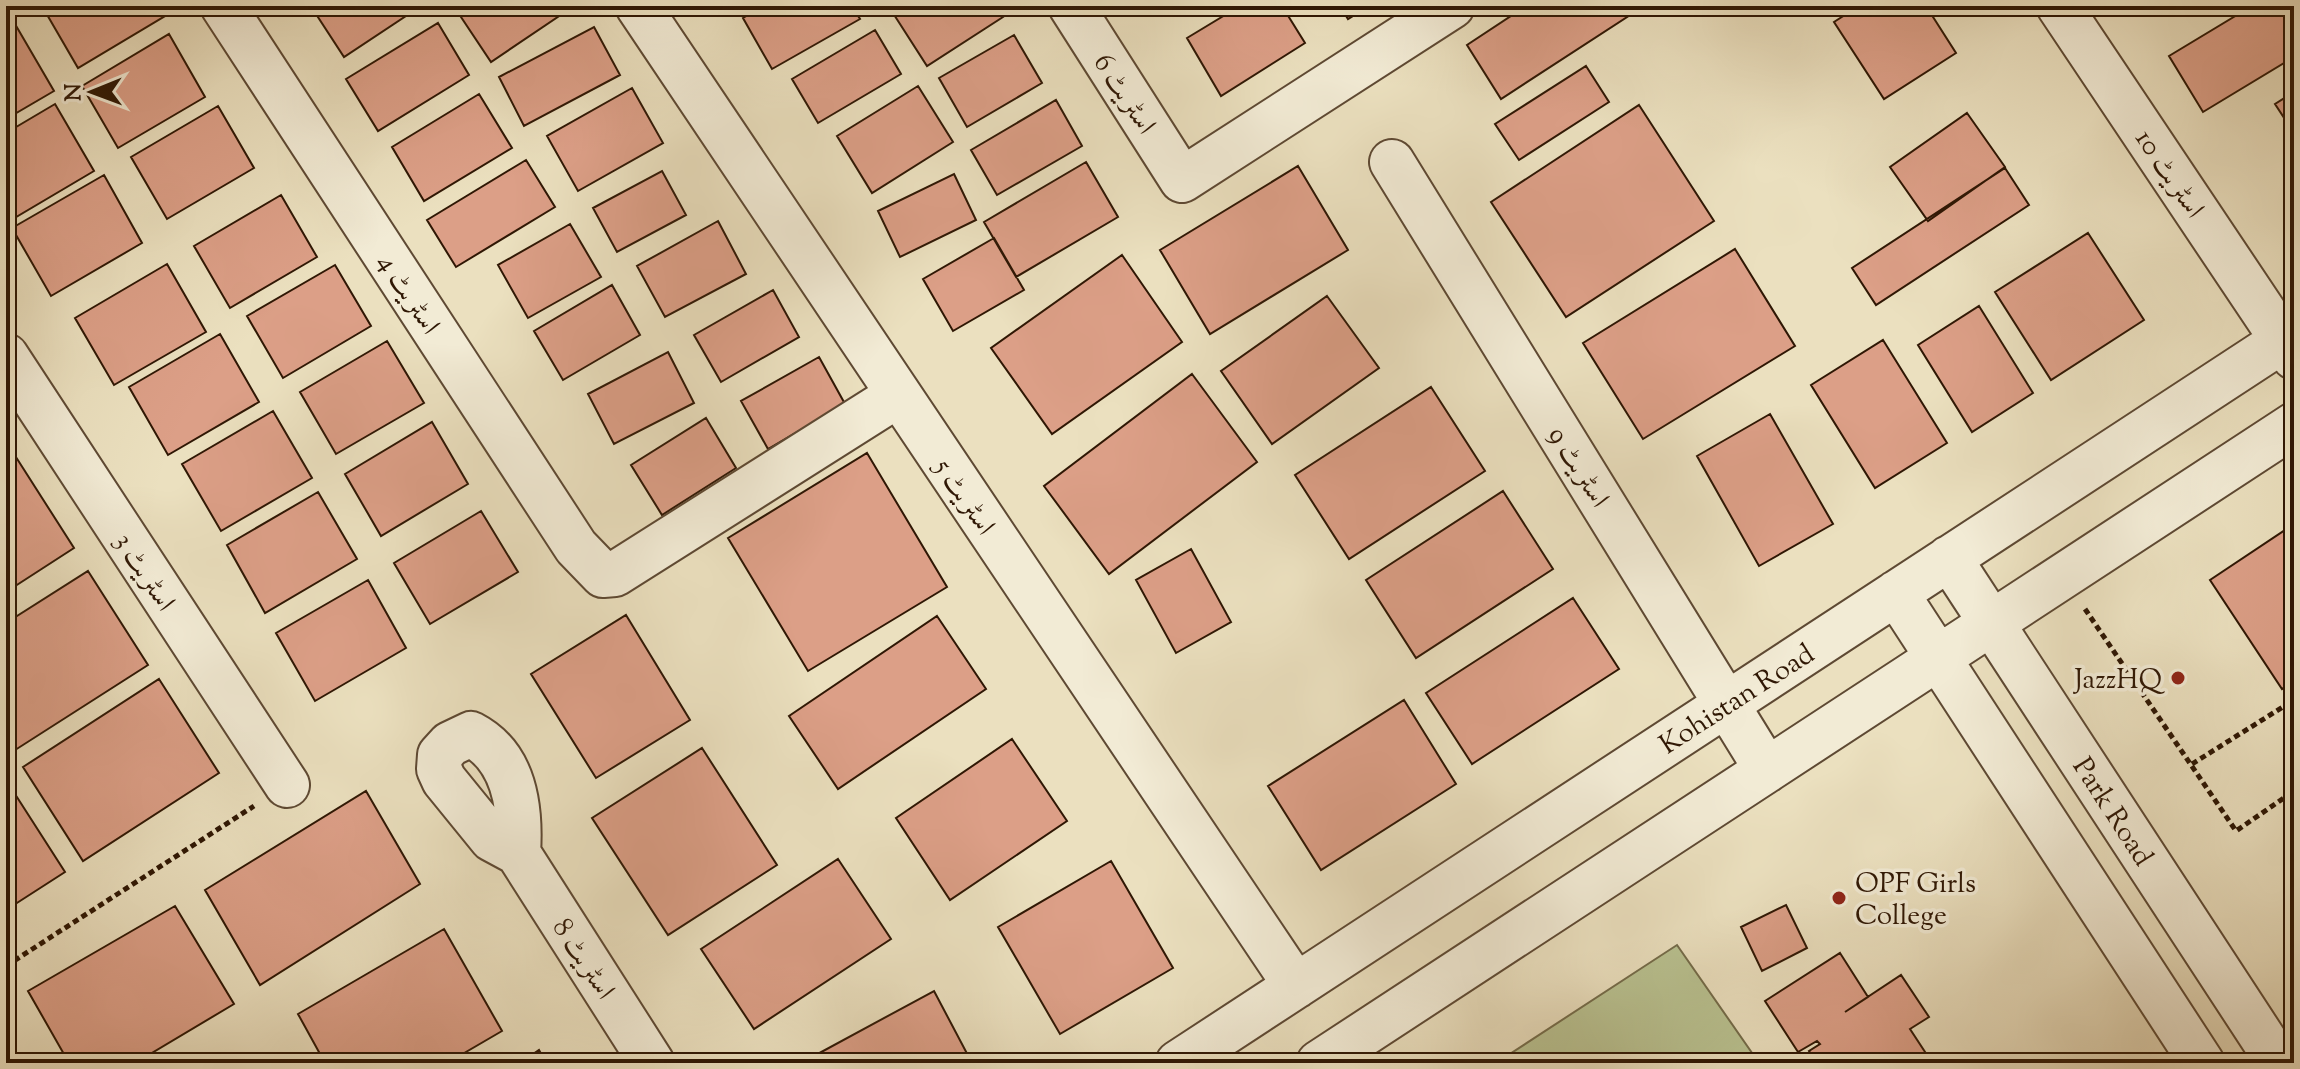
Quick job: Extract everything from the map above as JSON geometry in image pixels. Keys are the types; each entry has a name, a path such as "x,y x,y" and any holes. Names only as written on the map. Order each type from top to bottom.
{"street":[{"name":"اسٹریٹ 4","path":"223,6 576,547 603,575 615,574 898,395"},
{"name":"اسٹریٹ 5","path":"638,6 1296,986"},
{"name":"اسٹریٹ 6","path":"1071,6 1182,180 1452,6"},
{"name":"اسٹریٹ 10","path":"2059,6 2291,343"},
{"name":"اسٹریٹ 9","path":"1392,162 1767,770"},
{"name":"Kohistan Road","path":"1178,1063 1949,558 2291,343"},
{"name":"اسٹریٹ 3","path":"6,356 287,785"},
{"path":"1319,1063 2294,425"},
{"name":"Park Road","path":"1949,558 2279,1063"},
{"path":"1896,593 2202,1063"},
{"name":"اسٹریٹ 8","path":"518,853 652,1063"}],"path":[{"path":"2063,576 2236,831 2294,791"},
{"path":"2192,764 2294,700"},
{"path":"6,966 287,785"}],"green space":[{"path":"1677,945 1759,1063 1496,1063"}],"building":[{"path":"42,6 160,6 165,16 78,68"},
{"path":"321,6 421,6 344,57 314,11"},
{"path":"464,6 574,6 491,62 457,11"},
{"path":"763,6 852,6 860,19 772,69 743,18"},
{"path":"896,6 996,6 1003,17 927,66 891,10"},
{"path":"1240,6 1282,6 1305,43 1221,96 1187,38"},
{"path":"1340,6 1369,6 1348,19"},
{"path":"1526,6 1644,6 1501,99 1467,45"},
{"path":"1859,6 1926,6 1956,53 1884,99 1834,22"},
{"path":"2252,6 2294,6 2294,57 2203,112 2169,56"},
{"path":"438,23 469,75 378,131 346,79"},
{"path":"15,24 54,91 6,119 6,29"},
{"path":"594,27 620,75 524,126 499,77"},
{"path":"875,30 901,74 818,123 792,79"},
{"path":"169,34 205,97 118,148 82,86"},
{"path":"1014,35 1042,83 967,127 939,78"},
{"path":"1586,66 1609,102 1519,160 1495,124"},
{"path":"918,86 953,142 872,193 837,136"},
{"path":"632,88 663,143 578,191 547,136"},
{"path":"2294,92 2294,133 2275,104"},
{"path":"479,94 512,148 424,201 392,147"},
{"path":"1056,100 1082,146 997,195 971,150"},
{"path":"55,104 94,171 6,223 6,133"},
{"path":"1639,105 1714,221 1566,317 1491,202"},
{"path":"218,106 254,168 167,219 131,157"},
{"path":"1967,113 2005,167 1928,221 1890,167"},
{"path":"526,160 555,207 456,267 427,220"},
{"path":"1086,162 1118,217 1016,277 984,222"},
{"path":"1298,166 1348,250 1210,334 1160,250"},
{"path":"2005,168 2029,205 1876,305 1852,268"},
{"path":"662,171 686,215 617,252 593,208"},
{"path":"954,174 976,220 900,257 878,211"},
{"path":"104,175 142,243 51,296 12,228"},
{"path":"281,195 317,257 230,308 194,246"},
{"path":"718,221 746,274 665,317 637,266"},
{"path":"570,224 601,277 528,318 498,265"},
{"path":"2088,233 2144,320 2051,380 1995,292"},
{"path":"994,238 1024,290 953,331 923,279"},
{"path":"1735,249 1795,346 1643,439 1583,343"},
{"path":"1122,255 1182,342 1052,434 991,348"},
{"path":"167,264 206,332 114,385 75,318"},
{"path":"335,265 371,326 283,378 247,316"},
{"path":"612,285 640,335 563,380 534,331"},
{"path":"773,290 799,337 721,382 694,335"},
{"path":"1327,296 1379,368 1272,444 1221,371"},
{"path":"1979,306 2033,393 1972,432 1918,345"},
{"path":"220,334 259,402 168,455 129,387"},
{"path":"1883,340 1947,443 1875,488 1811,385"},
{"path":"387,341 424,403 336,454 300,392"},
{"path":"668,352 694,403 614,444 588,394"},
{"path":"819,357 845,404 768,449 741,401"},
{"path":"1192,374 1257,462 1109,574 1044,486"},
{"path":"1431,387 1485,471 1349,559 1295,475"},
{"path":"273,411 312,478 221,531 182,464"},
{"path":"1770,414 1833,524 1759,566 1697,456"},
{"path":"706,418 736,468 662,515 631,465"},
{"path":"432,422 468,484 381,536 345,474"},
{"path":"867,453 947,587 808,671 728,538"},
{"path":"14,454 74,548 6,592 6,459"},
{"path":"1503,491 1553,569 1416,658 1366,580"},
{"path":"318,492 357,559 265,613 227,545"},
{"path":"481,511 518,572 430,624 394,563"},
{"path":"2294,524 2294,681 2282,689 2210,580"},
{"path":"1191,549 1231,622 1176,653 1136,580"},
{"path":"88,571 148,665 12,752 6,743 6,623"},
{"path":"368,580 406,648 315,701 276,633"},
{"path":"1573,598 1619,669 1472,764 1426,693"},
{"path":"626,615 690,720 596,778 531,674"},
{"path":"937,616 986,689 838,789 789,716"},
{"path":"159,679 219,773 83,861 23,767"},
{"path":"1404,700 1456,784 1321,870 1268,786"},
{"path":"1012,739 1067,821 950,900 896,818"},
{"path":"702,748 777,865 668,935 592,818"},
{"path":"6,780 65,872 6,910"},
{"path":"366,791 420,884 260,985 205,890"},
{"path":"838,859 891,939 754,1029 701,949"},
{"path":"1111,861 1173,968 1060,1034 998,927"},
{"path":"1786,905 1807,948 1762,971 1741,927"},
{"path":"175,906 234,1004 135,1063 69,1063 28,991"},
{"path":"444,929 502,1031 447,1063 325,1063 298,1014"},
{"path":"1840,953 1868,997 1901,975 1929,1017 1910,1029 1931,1061 1817,1063 1809,1051 1820,1044 1817,1041 1798,1052 1765,1001"},
{"path":"934,991 972,1063 801,1063"},
{"path":"539,1050 546,1063 520,1063"}],"place":[{"name":"JazzHQ","path":"2178,678"},
{"name":"OPF Girls College","path":"1839,898"}]}
